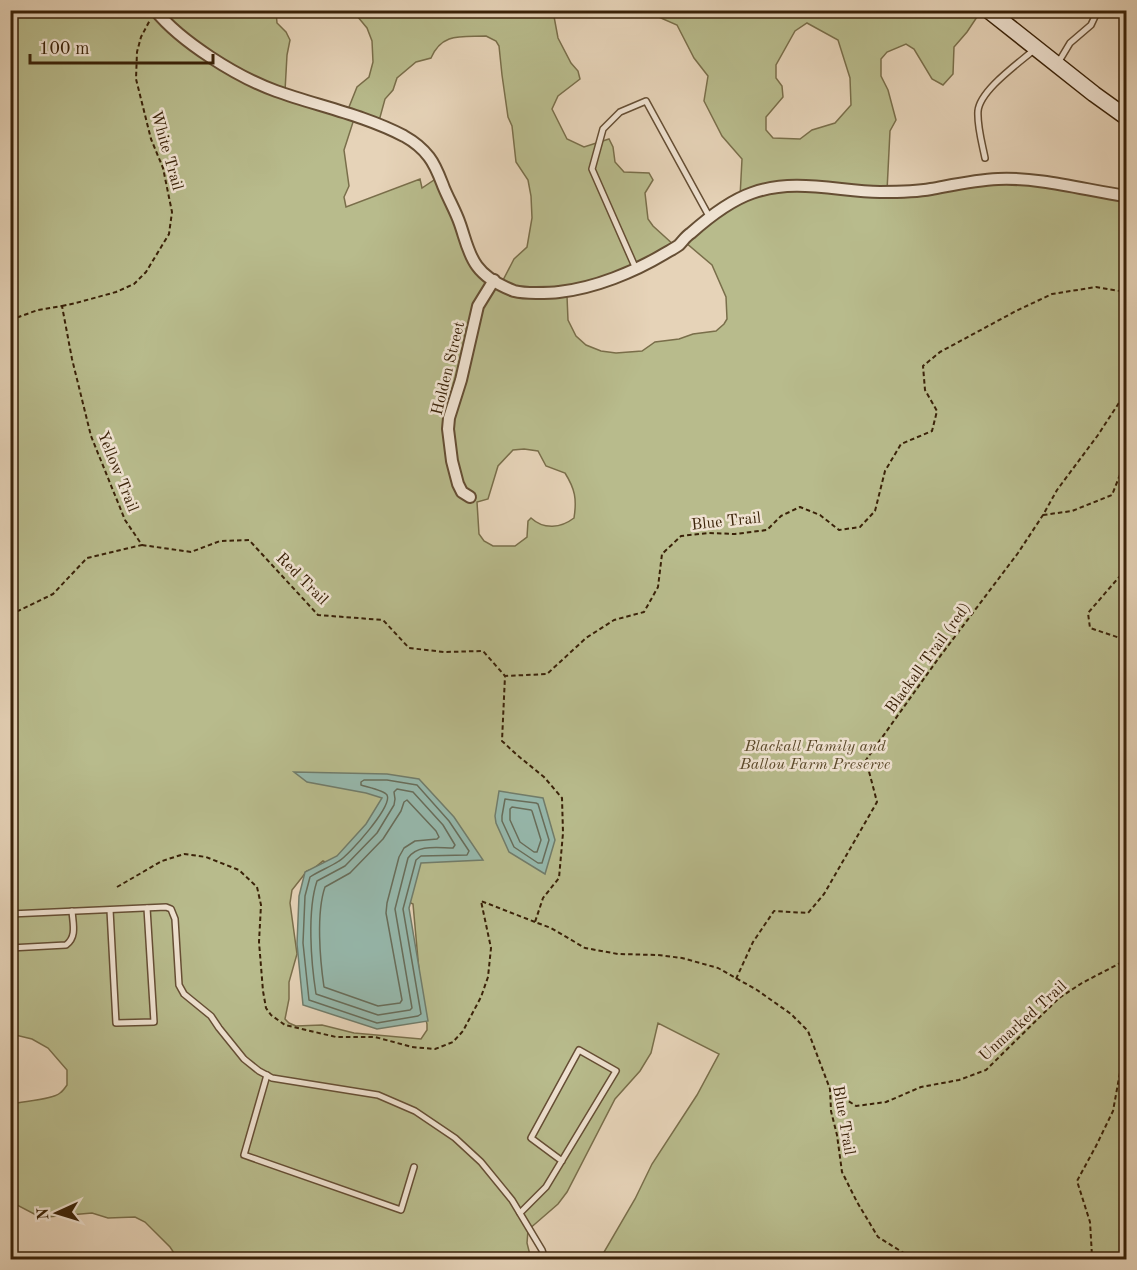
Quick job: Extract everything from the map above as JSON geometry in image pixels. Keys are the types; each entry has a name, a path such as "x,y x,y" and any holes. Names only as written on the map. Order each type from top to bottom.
{"street":[{"path":"988,10 1126,117"},
{"path":"155,11 178,34 251,81 380,126 414,142 429,157 439,175 457,215 471,257 479,268 494,280 513,290 525,293 556,293 578,289 624,274 678,245 688,234 724,206 766,188 792,185 897,192 929,190 999,178 1042,181 1126,196"},
{"name":"Holden Street","path":"470,497 462,492 458,484 452,461 449,418 461,380 478,306 494,280"}],"lane":[{"path":"1057,64 1070,43 1090,25 1098,10"},
{"path":"985,158 978,111 980,101 989,89 1036,48"},
{"path":"636,268 592,169 603,129 620,112 646,101 710,218"},
{"path":"10,914 166,907 171,909 175,920 179,985 184,994 211,1016 244,1059 272,1078 378,1095 415,1111 455,1138 481,1162 512,1200 542,1250 545,1260"},
{"path":"110,910 116,1023 154,1022 147,908"},
{"path":"10,948 66,945 71,941 74,933 72,911"},
{"path":"520,1214 546,1187 562,1161 616,1071 579,1050 531,1138 562,1161"},
{"path":"267,1075 244,1155 401,1210 414,1167"},
{"path":"38,1260 93,1256 95,1260"}],"path":[{"name":"White Trail","path":"62,306 116,292 134,284 146,272 169,234 172,212 163,168 151,139 136,79 137,52 141,37 155,11"},
{"name":"Blue Trail","path":"505,676 547,674 586,638 614,620 644,612 658,587 662,554 681,536 708,532 735,534 767,530 781,516 800,507 820,515 839,530 860,527 875,511 885,471 901,444 932,430 938,411 925,390 923,366 940,352 1052,294 1096,287 1126,292"},
{"path":"10,321 38,310 62,306"},
{"name":"Yellow Trail","path":"62,306 91,436 125,520 141,545"},
{"name":"Blackall Trail (red)","path":"736,979 753,942 774,911 807,913 825,894 877,802 866,760 1018,553 1057,490 1098,435 1126,392"},
{"path":"1043,515 1072,511 1113,495 1121,472 1126,466"},
{"name":"Red Trail","path":"141,545 190,552 220,541 249,540 318,615 383,620 409,648 444,652 483,651 505,676"},
{"path":"10,615 53,594 87,558 141,545"},
{"path":"1126,569 1088,613 1090,628 1126,640"},
{"path":"505,676 502,741 544,777 562,798 563,833 559,878 543,898 535,922"},
{"name":"Blue Trail","path":"117,886 162,861 184,854 206,857 239,870 257,887 261,905 259,942 262,991 266,1008 271,1015 285,1025 336,1037 375,1037 412,1047 435,1049 453,1042 463,1031 481,997 488,977 491,948 481,901 551,928 585,948 618,954 682,958 718,968 757,990 791,1014 808,1031 830,1089 831,1111 842,1172 878,1237 919,1260"},
{"name":"Unmarked Trail","path":"830,1089 856,1106 886,1102 921,1087 959,1080 986,1070 1059,998 1126,960"},
{"path":"1089,1260 1092,1256 1090,1222 1077,1181 1113,1111 1126,1052"}],"green space":[{"name":"Blackall Family and Ballou Farm Preserve","path":"704,10 981,11 954,47 953,74 943,85 932,79 914,49 906,44 887,52 881,59 881,76 888,90 896,120 890,131 887,191 1007,182 1126,196 1126,1259 600,1259 635,1199 652,1164 697,1095 719,1054 658,1023 651,1053 640,1071 615,1099 567,1192 558,1204 528,1230 527,1243 531,1259 178,1259 170,1247 145,1222 135,1217 108,1218 92,1213 47,1217 38,1216 15,1204 11,1198 11,1104 44,1099 60,1093 67,1085 67,1070 48,1048 32,1039 11,1034 11,11 276,11 277,23 290,40 285,91 347,112 357,87 369,77 373,62 372,41 367,28 357,16 360,11 553,11 558,38 571,63 578,71 580,79 558,96 552,109 567,139 584,147 609,139 613,147 615,162 624,172 649,173 653,180 645,193 648,219 675,246 567,296 568,320 576,336 586,345 601,351 616,353 642,351 655,342 716,331 727,319 726,297 712,265 685,242 740,197 742,159 722,136 704,101 708,76 694,58 677,25 645,11 675,11 686,17","holes":["807,23 838,40 850,78 851,105 835,123 812,130 800,139 773,138 766,130 766,117 783,97 782,86 776,78 776,65 795,31","486,36 496,41 499,46 516,162 528,180 531,196 532,218 527,247 514,259 501,284 477,261 458,210 437,178 422,188 420,179 346,207 344,197 349,186 344,150 354,119 379,121 385,99 393,90 397,78 416,62 431,58 441,44 447,40","513,450 538,451 546,466 565,473 574,494 574,518 558,526 547,526 531,518 528,521 527,537 515,546 493,546 484,541 479,534 477,502 488,499 498,466","323,861 413,904 422,1004 427,1024 427,1030 421,1039 354,1033 322,1025 296,1026 285,1019 289,999 289,982 297,954 290,903 292,890 307,871"]}],"water":[{"path":"294,772 387,774 419,779 454,817 483,860 421,863 409,908 428,1021 377,1029 303,1005 297,944 299,896 305,872 337,856 366,824 382,798 307,782"},
{"path":"499,791 543,798 555,840 545,874 509,852 496,823"}]}
